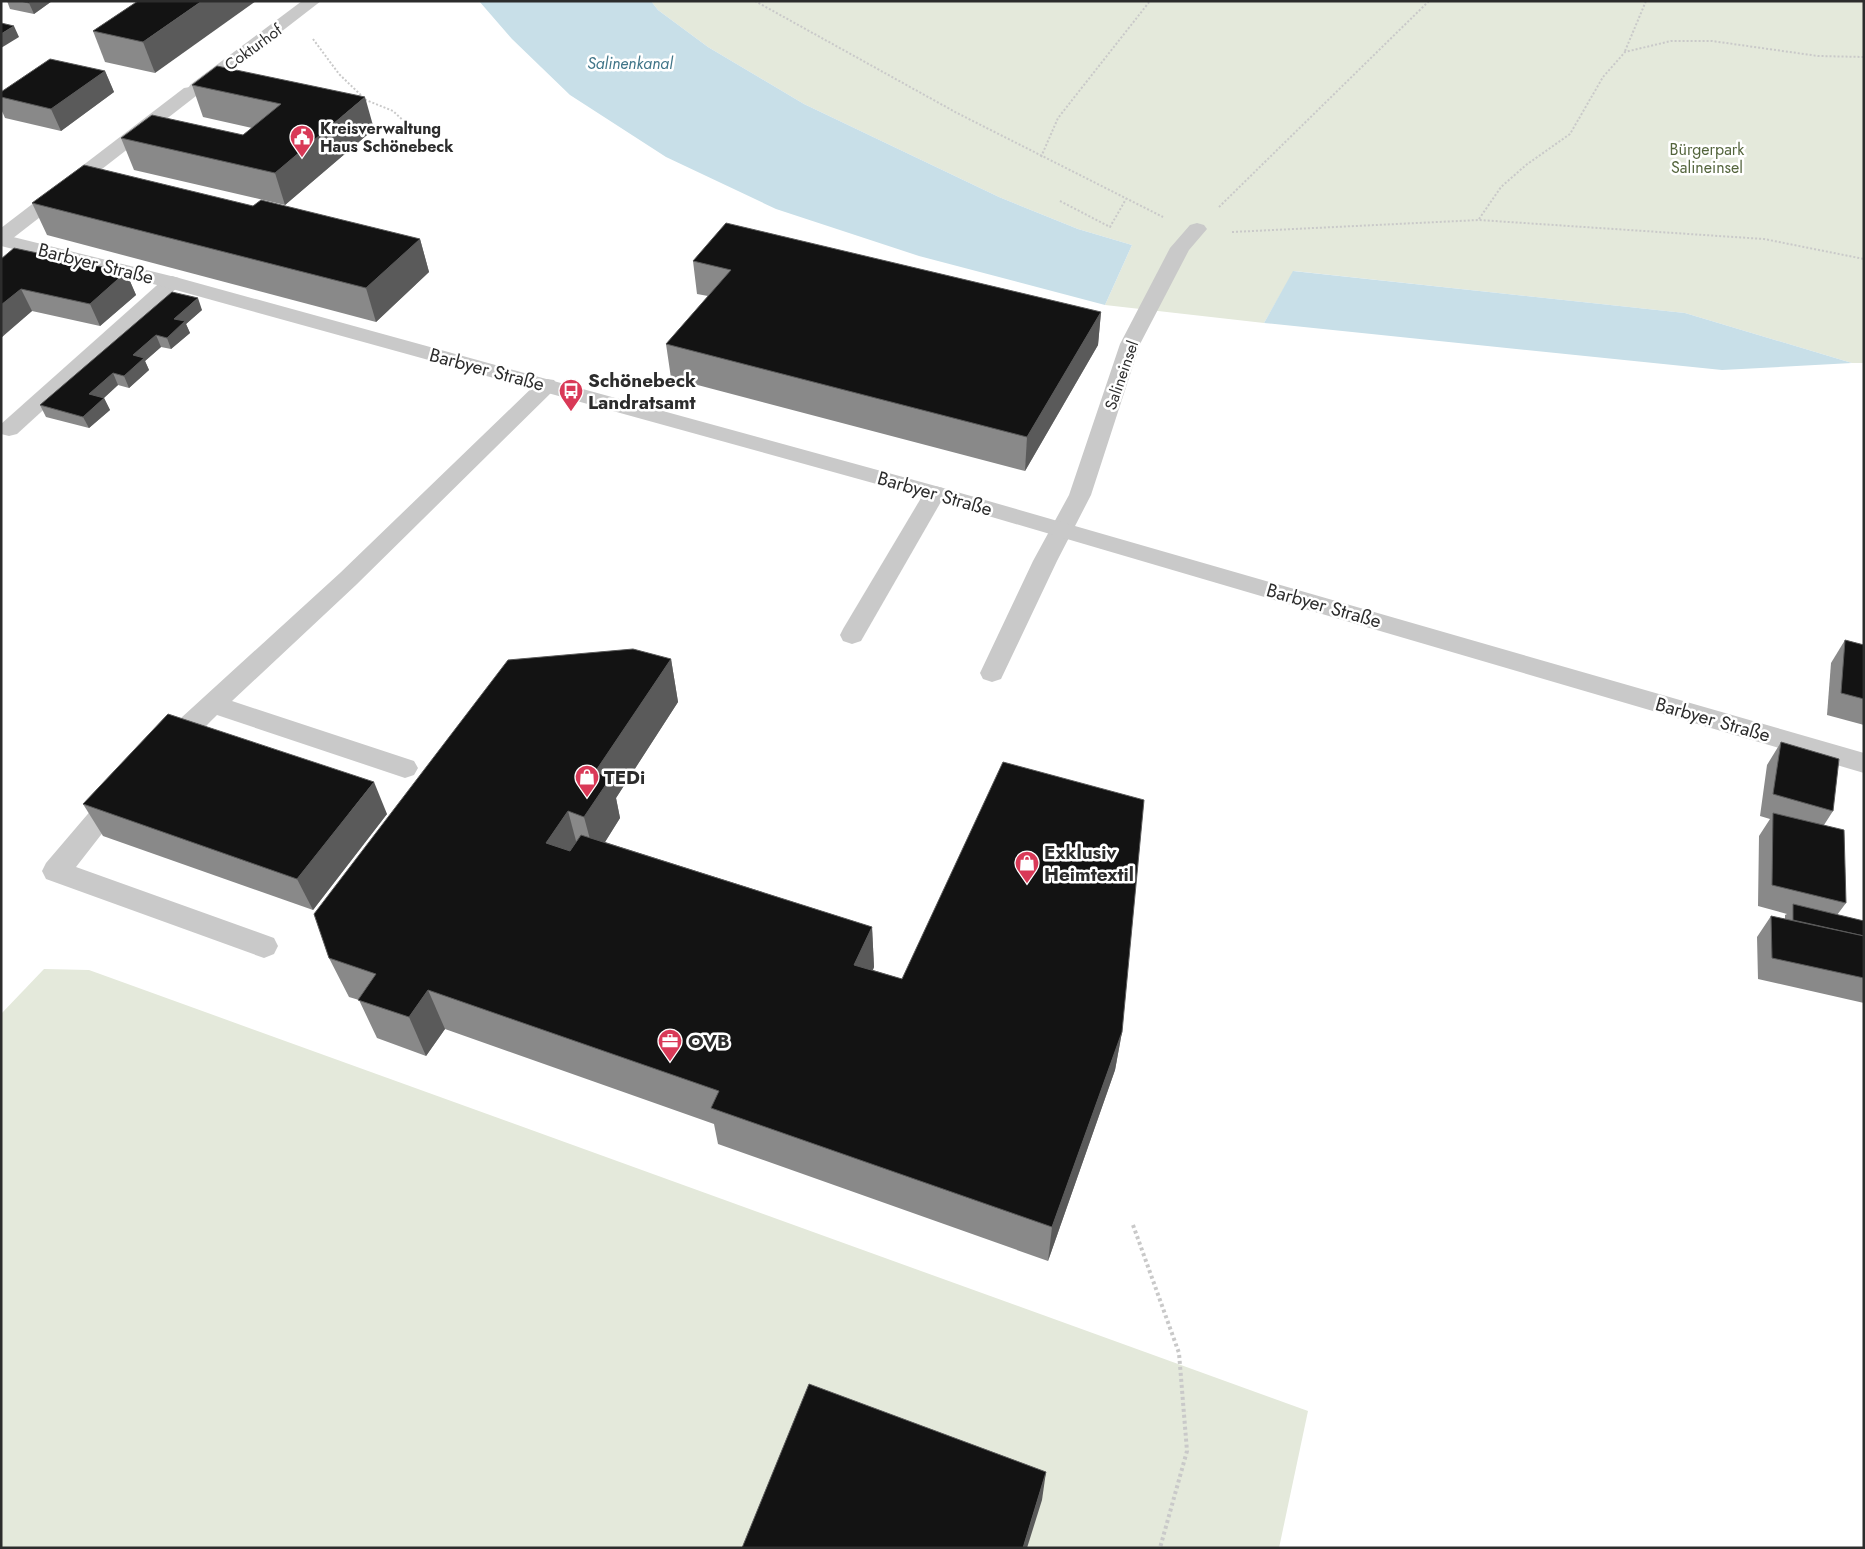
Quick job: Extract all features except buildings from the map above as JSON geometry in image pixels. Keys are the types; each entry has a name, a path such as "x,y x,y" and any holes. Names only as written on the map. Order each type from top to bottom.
{"street":[{"name":"Cokturhof","path":"1,239 190,92"},
{"name":"Barbyer Straße","path":"1,239 172,282 935,493 1864,763"}],"lane":[{"name":"Cokturhof","path":"190,92 286,23 313,1"},
{"name":"Salineinsel","path":"1061,529 1080,495 1130,344 1180,248 1198,229"},
{"path":"9,429 172,282"},
{"path":"151,760 348,579 547,385"},
{"path":"852,635 935,493"},
{"path":"992,673 1061,529"},
{"path":"212,704 405,768"},
{"path":"131,780 56,871 264,946"}],"path":[{"path":"755,1 852,57 1042,157 1171,221 1198,229 1228,232 1346,225 1450,223 1479,220 1764,239 1864,259"},
{"path":"1042,157 1058,118 1150,1"},
{"path":"1198,229 1429,1"},
{"path":"1479,220 1501,187 1526,165 1570,134 1603,77 1625,52 1646,1"},
{"path":"286,23 316,40 339,74 366,100 393,111 420,136"},
{"path":"1625,52 1671,41 1712,41 1818,56 1864,57"},
{"path":"1060,201 1110,227 1126,199"},
{"path":"1133,1225 1179,1353 1187,1451 1160,1548"}],"green space":[{"name":"Bürgerpark Salineinsel","path":"651,1 1864,1 1864,363 1852,363 1685,313 1294,271 1264,323 1105,305 1132,245 1078,229 999,197 804,104 708,47 658,10"},
{"path":"44,969 89,970 1308,1411 1279,1548 1,1548 1,1014"}],"water":[{"name":"Salinenkanal","path":"479,1 651,1 658,10 708,47 804,104 999,197 1078,229 1132,245 1105,305 919,256 776,209 666,157 570,95 512,39"},
{"path":"1293,271 1685,313 1852,363 1722,370 1264,323"}],"place":[{"name":"Kreisverwaltung Haus Schönebeck","path":"302,158"},
{"name":"Schönebeck Landratsamt","path":"571,412"},
{"name":"TEDi","path":"587,798"},
{"name":"Exklusiv Heimtextil","path":"1027,884"},
{"name":"OVB","path":"670,1062"}]}
